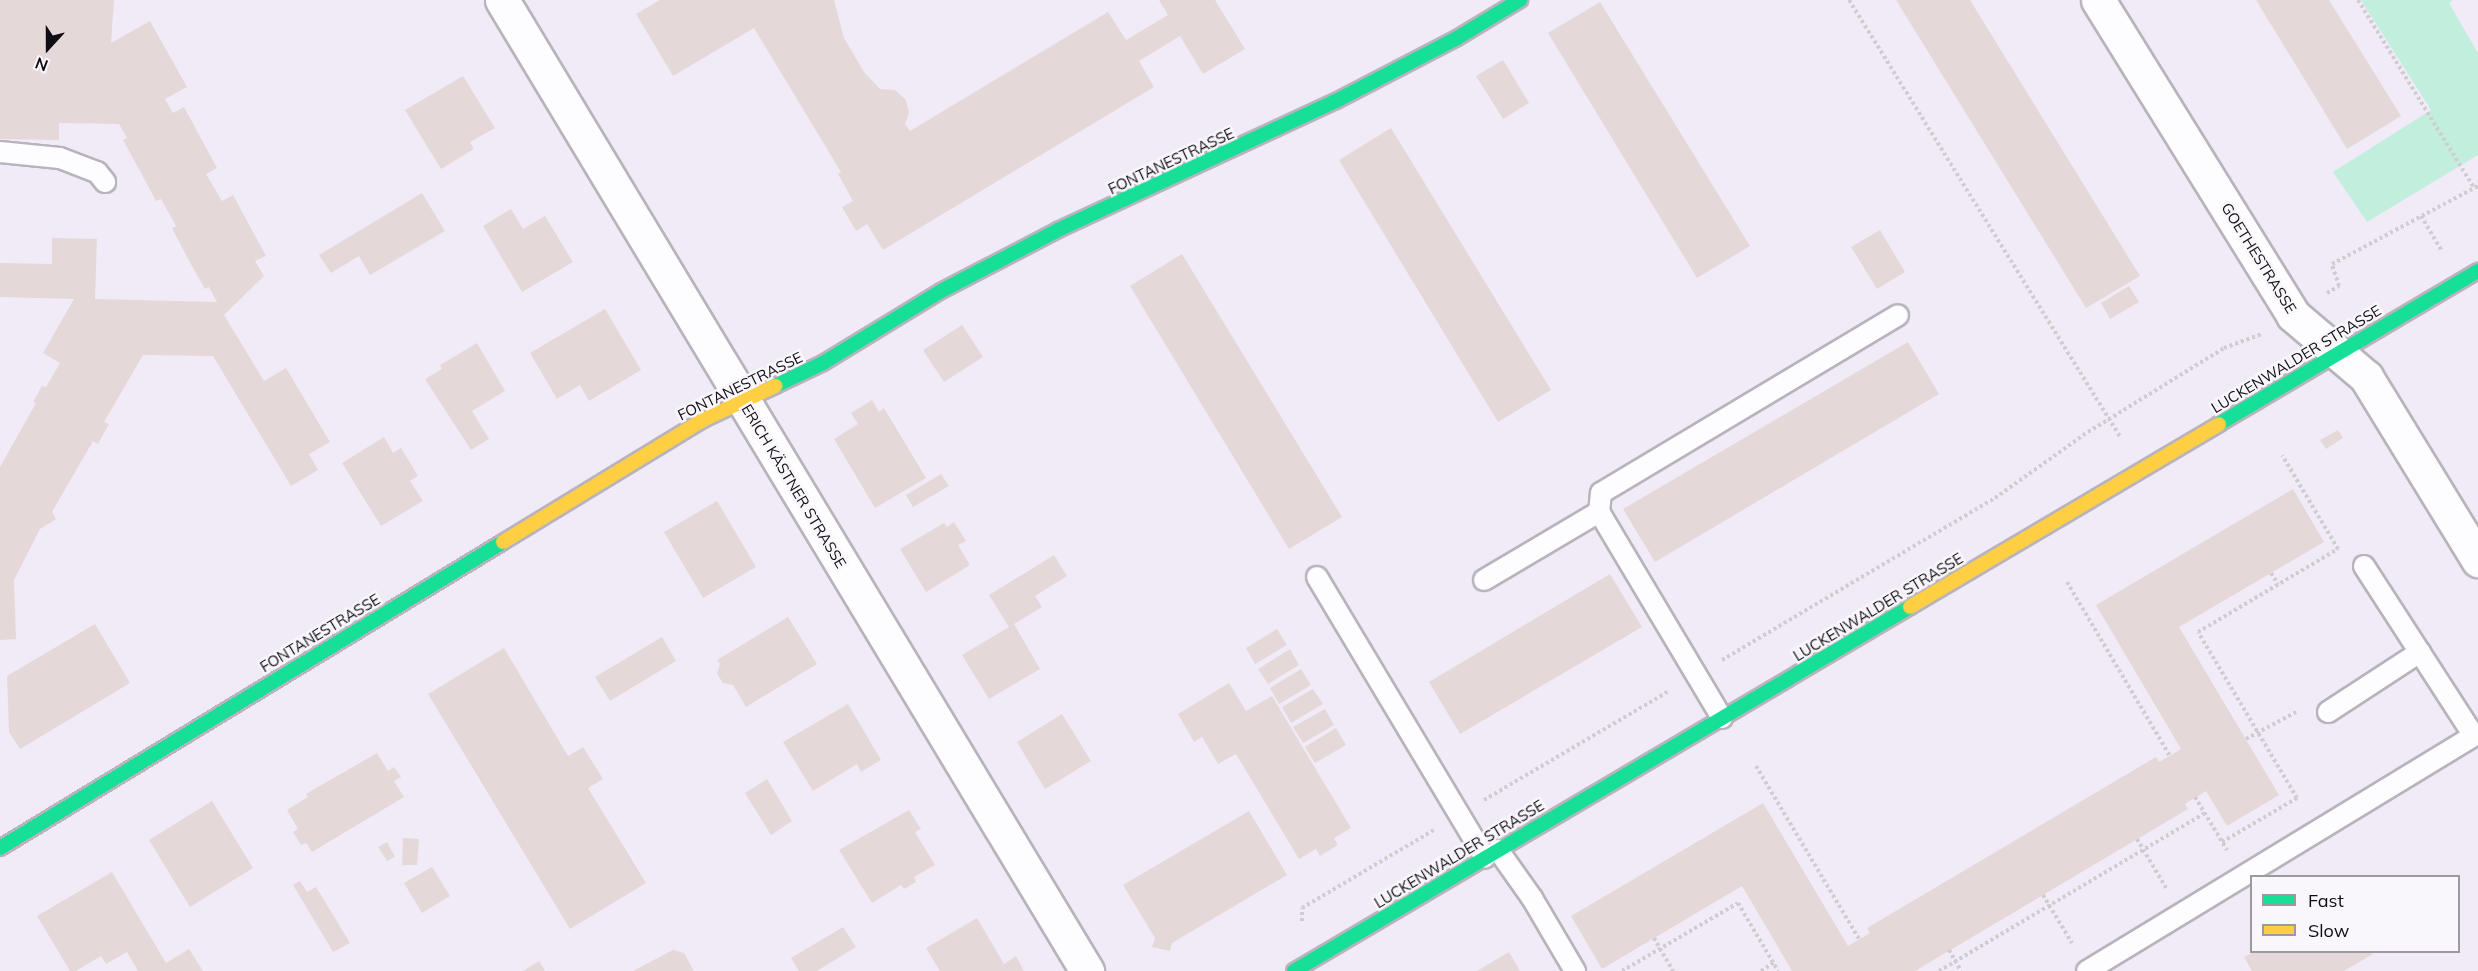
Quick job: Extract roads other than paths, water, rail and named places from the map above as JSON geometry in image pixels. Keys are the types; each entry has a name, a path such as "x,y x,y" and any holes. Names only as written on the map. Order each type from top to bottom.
{"street":[{"name":"ERICH KÄSTNER STRASSE","path":"502,0 1087,971"},
{"name":"FONTANESTRASSE","path":"0,848 693,426 823,363 941,291 1058,230 1336,101 1457,38 1520,0"},
{"name":"GOETHESTRASSE","path":"2098,0 2293,315 2366,377 2478,560"},
{"name":"LUCKENWALDER STRASSE","path":"1294,971 2478,271"}],"lane":[{"path":"0,152 60,158 97,172 105,182"},
{"path":"1722,718 1599,512 1598,499 1605,488 1898,315"},
{"path":"1484,580 1599,512"},
{"path":"2087,971 2476,734 2364,566"},
{"path":"1317,577 1460,815 1532,898 1575,971"},
{"path":"2328,712 2420,652"}]}
